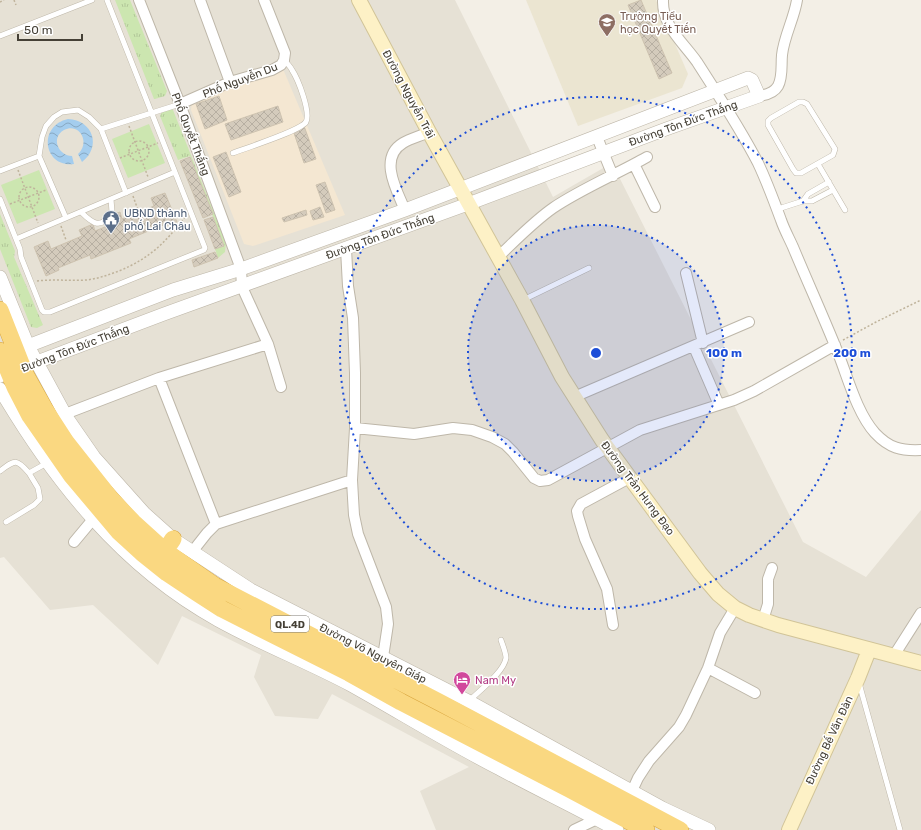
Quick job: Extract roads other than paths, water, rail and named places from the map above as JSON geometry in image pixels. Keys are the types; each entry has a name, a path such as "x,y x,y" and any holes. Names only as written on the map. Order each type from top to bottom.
{"highway":[{"name":"Đường Võ Nguyên Giáp","path":"0,310 9,352 17,370 30,416 71,476 118,532 142,553 163,577 196,593 222,609 349,673 401,702 646,830"},
{"name":"Đường Võ Nguyên Giáp","path":"17,370 66,442 111,499 132,522 169,545 216,586 380,663 680,830"}],"main road":[{"name":"Đường Nguyễn Trãi","path":"359,0 460,188"},
{"name":"Đường Trần Hưng Đạo","path":"460,188 574,397 608,447 700,573 718,594 735,608 778,625 893,657 921,663"},
{"name":"Đường Bế Văn Đàn","path":"789,830 858,678 869,650"}],"street":[{"name":"Phố Quyết Thắng","path":"139,0 180,104 241,268 242,287"},
{"path":"200,0 230,82"},
{"name":"Phố Nguyễn Du","path":"180,104 230,82 272,70 281,65 284,60 285,53 264,0"},
{"path":"663,0 665,17 671,30 691,54 740,128 758,164 835,345 864,418 876,434 891,445 900,450 921,450"},
{"path":"759,96 770,94 777,87 779,82 783,47 795,12 796,0"},
{"name":"Đường Tôn Đức Thắng","path":"9,352 173,290 241,268 405,210 748,78 752,80 759,96 603,152 346,249 164,314 17,370"},
{"path":"405,210 393,182 390,166 391,160 396,148 402,143 429,132"},
{"path":"597,137 613,176"},
{"path":"498,257 517,238 552,209 647,156"},
{"path":"634,164 655,206"},
{"path":"346,249 354,339 355,428 352,480 354,515 358,534 386,607 388,624 380,663"},
{"path":"686,273 699,345 718,405"},
{"name":"Đường Võ Nguyên Giáp","path":"0,277 9,352"},
{"path":"242,287 268,344 281,387"},
{"path":"574,397 662,359 699,345 749,322"},
{"path":"65,414 159,378 268,344"},
{"path":"355,428 414,434 453,428 472,430 492,437 505,444 534,478 540,481 548,480 640,430 734,400 754,391 835,345"},
{"name":"Đường Võ Nguyên Giáp","path":"17,370 65,414 94,457 169,545 192,552 251,590 380,663 468,701 662,808 708,830"},
{"path":"159,378 216,524"},
{"name":"Đường Võ Nguyên Giáp","path":"0,389 47,463 62,483 100,525 105,534 129,556 163,577 218,620 349,684 499,769 617,830"},
{"path":"613,625 607,590 585,539 577,511 581,504 631,477"},
{"path":"192,552 216,524 352,480"},
{"path":"74,542 94,518"},
{"path":"764,620 768,604 768,579 772,568"},
{"path":"632,791 649,761 679,726 686,715 708,668 720,633 735,608"},
{"path":"893,657 921,613"},
{"path":"708,668 755,693"},
{"path":"574,830 596,819"}],"lane":[{"path":"0,36 92,0"},
{"path":"0,199 20,249 21,257 44,312 50,312 201,251 205,248 153,113 107,0"},
{"path":"233,153 279,136 302,126 305,123 308,115 300,88 292,70 284,60"},
{"path":"799,102 807,104 835,149 833,154 818,164 801,173 794,171 768,125 769,119 799,102"},
{"path":"101,129 180,104"},
{"path":"66,218 40,156 42,137 46,126 54,117 62,112 78,110 90,117 101,129 126,193"},
{"path":"0,171 40,156"},
{"path":"818,164 845,210"},
{"path":"16,239 175,172"},
{"path":"803,201 808,194 829,182"},
{"path":"778,210 803,201 812,201 834,190"},
{"path":"81,212 92,222 98,224 104,221 112,212 111,199"},
{"path":"522,300 589,268"},
{"path":"0,471 13,462 22,464 38,488 40,499 34,505 6,522"},
{"path":"29,473 47,463"},
{"path":"468,701 499,672 504,663 506,656 501,640"},
{"path":"858,678 900,830"}],"water":[{"path":"68,119 84,124 92,135 93,142 92,149 82,162 78,154 82,149 83,144 82,134 69,128 60,133 57,142 58,146 63,153 72,156 74,164 64,164 56,160 48,146 48,137 52,130 58,123"}],"place":[{"name":"Trường Tiểu học Quyết Tiến","path":"607,37"},
{"name":"UBND thành phố Lai Châu","path":"111,234"},
{"name":"Nam My","path":"462,695"}]}
